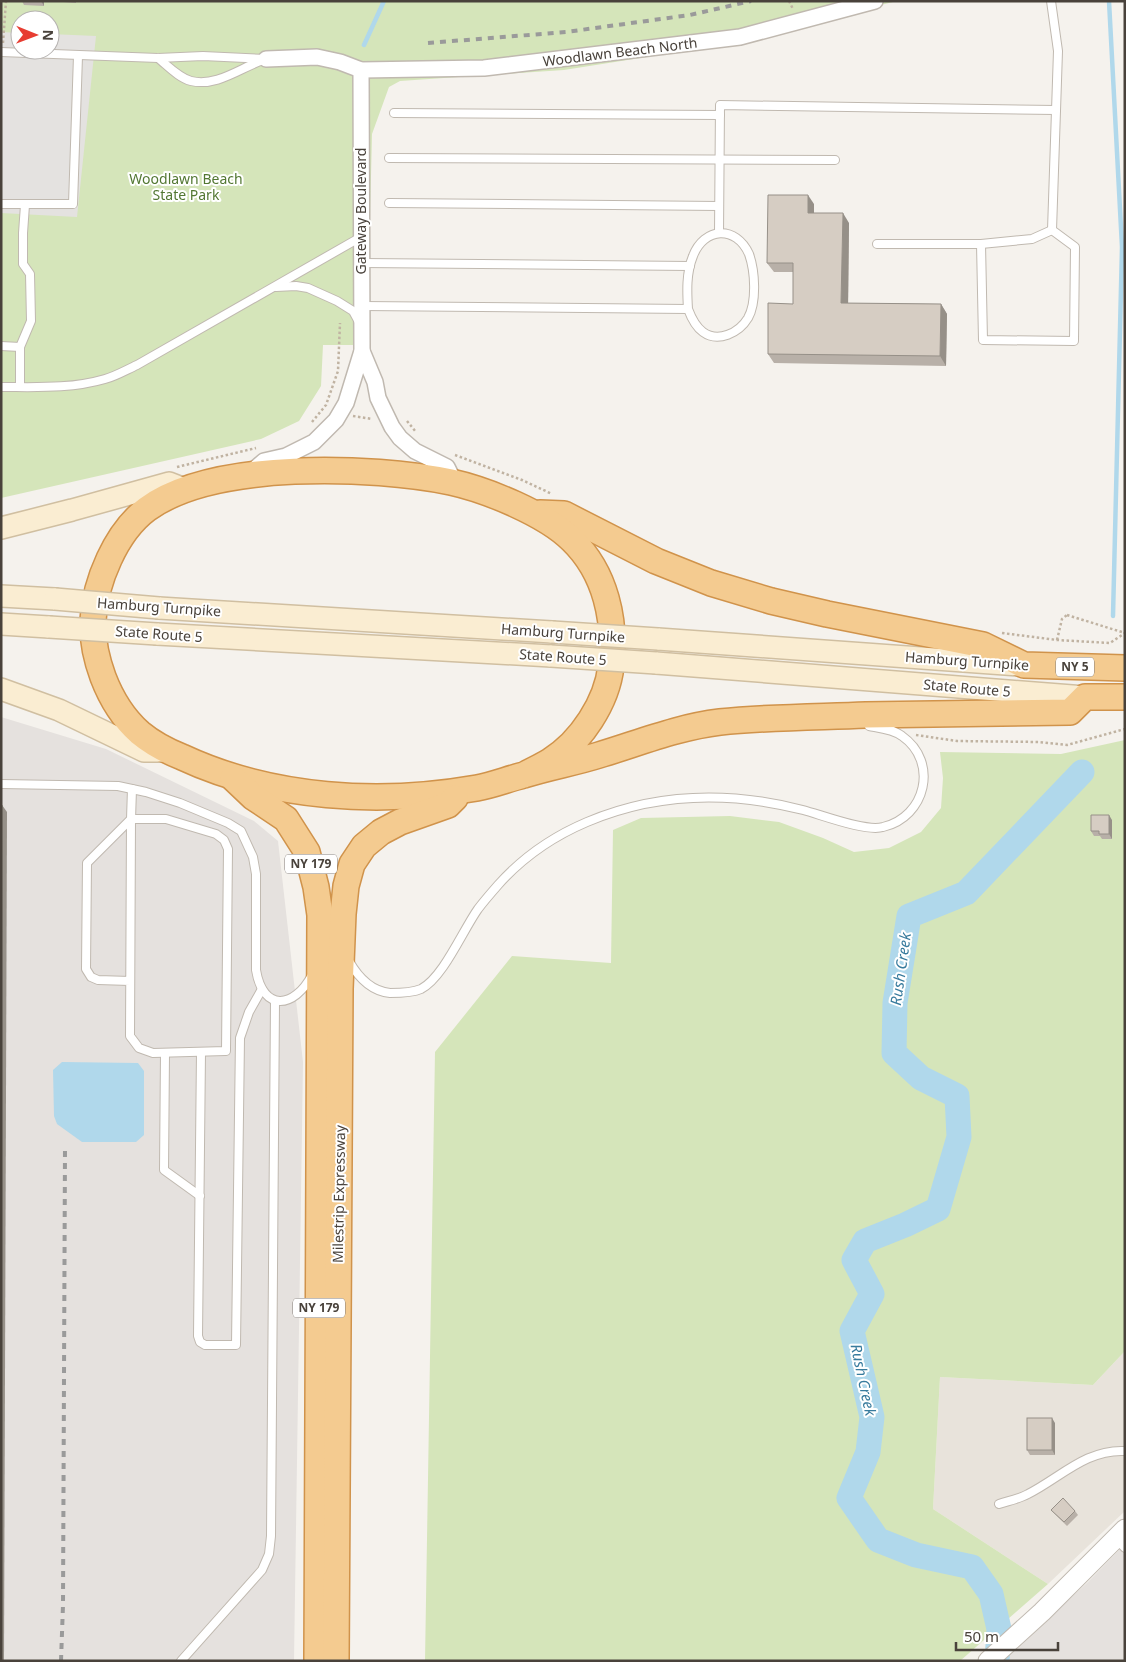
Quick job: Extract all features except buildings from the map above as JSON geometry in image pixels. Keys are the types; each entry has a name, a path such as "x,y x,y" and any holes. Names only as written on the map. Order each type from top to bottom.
{"highway":[{"path":"524,775 553,760 574,741 592,717 610,675 613,649 611,618 607,599 599,578 571,538 534,513 455,483 405,475 355,471 296,472 247,475 187,490 152,506 139,516 125,532 99,584 93,618 94,649 98,665 111,697 124,716 141,734 167,751 202,767 232,776 308,793 378,796 422,795 461,790 487,785 600,755 672,731 741,720 794,717 1070,712 1085,697"},
{"path":"534,513 564,514 656,561 711,583 771,601 827,614 983,646 1024,666"},
{"name":"Hamburg Turnpike","path":"1024,666 1125,668"},
{"name":"State Route 5","path":"1085,697 1125,698"},
{"name":"Milestrip Expressway","path":"232,776 252,797 286,819 307,852 316,888 320,915 317,1661"},
{"name":"Milestrip Expressway","path":"336,1661 338,1225 342,940 346,886 352,864 364,846 381,832 400,822 448,805 461,790"}],"main road":[{"path":"1,528 169,483 187,490"},
{"name":"Hamburg Turnpike","path":"1,596 159,608 658,639 1024,666"},
{"name":"State Route 5","path":"1,624 656,663 1085,697"},
{"path":"7,692 59,710 144,750 167,751"}],"street":[{"name":"Woodlawn Beach North","path":"360,70 484,68 740,37 875,1"},
{"path":"266,59 317,56 360,70"},
{"name":"Gateway Boulevard","path":"247,475 264,461 286,456 314,442 336,420 346,403 362,351 360,70"},
{"name":"Gateway Boulevard","path":"362,351 375,382 378,398 392,427 400,438 415,452 447,467 455,483"},
{"path":"988,1661 1122,1539"}],"lane":[{"path":"1051,1 1058,51 1052,230"},
{"path":"2,52 78,56 158,58 203,56 266,59"},
{"path":"1,204 73,204 78,56"},
{"path":"158,58 180,75 192,81 224,78 266,59"},
{"path":"719,233 720,105 1056,110"},
{"path":"394,113 720,115"},
{"path":"389,158 835,160"},
{"path":"389,204 719,206"},
{"path":"20,387 20,346 31,321 30,274 23,264 25,205"},
{"path":"981,244 983,340 1074,341 1075,247 1052,230"},
{"path":"877,244 981,244 1032,240 1052,230"},
{"path":"719,233 732,234 740,240 749,254 754,274 754,294 749,317 741,328 726,337 714,336 703,332 692,319 688,309 688,276 693,255 705,238 719,233"},
{"path":"1,387 63,386 106,379 137,365 361,237"},
{"path":"362,263 690,266"},
{"path":"274,287 296,286 308,288 322,294 353,311 362,326"},
{"path":"362,306 688,309"},
{"path":"1,346 20,346"},
{"path":"794,717 851,724"},
{"path":"342,940 349,962 359,977 371,987 382,992 394,993 407,993 421,989 434,980 478,909 498,884 517,866 562,834 600,817 635,806 694,797 740,799 787,806 867,828 882,828 892,824 906,817 916,804 923,790 923,771 917,752 908,741 897,733 860,725"},
{"path":"1,784 118,786 180,803 228,823 241,831 253,856 256,874 256,970 258,983 265,994 275,1001 284,1001 296,997 311,978 320,956"},
{"path":"130,981 98,980 90,977 86,969 87,863 132,819 166,820 216,834 224,840 228,849 226,1051 153,1053 139,1048 130,1036 130,981 132,819 132,789"},
{"path":"201,1052 198,1336 200,1342 205,1345 236,1345 240,1038 249,1012 262,989"},
{"path":"181,1661 262,1570 269,1554 271,1526 275,1001"},
{"path":"226,1038 240,1038"},
{"path":"165,1053 164,1170 200,1196"},
{"path":"998,1504 1027,1495 1096,1454 1125,1450"}],"path":[{"path":"2,52 6,1"},
{"path":"311,423 326,404 338,371 340,323"},
{"path":"350,416 375,419"},
{"path":"403,417 419,435"},
{"path":"175,467 263,446"},
{"path":"453,454 553,494"},
{"path":"1057,640 1062,619 1067,615 1125,633"},
{"path":"993,631 1057,640 1110,643 1125,633"},
{"path":"913,735 958,741 1039,742 1067,745 1125,729"}],"shaded area":[{"path":"1,32 10,32 10,60 60,60 60,34 96,36 77,217 1,213"},
{"path":"1,717 106,749 254,821 278,841 303,1062 294,1661 1,1661"},
{"path":"1125,1351 1125,1511 1048,1584 933,1509 940,1377 1093,1385"},
{"path":"1125,1544 1125,1661 1002,1661 1088,1582"}],"green space":[{"name":"Woodlawn Beach State Park","path":"1,1 897,1 710,47 564,70 400,81 389,87 372,134 367,345 323,345 321,386 299,421 261,439 1,498"},
{"path":"1125,740 1125,1351 1093,1385 940,1377 933,1509 1048,1584 960,1661 425,1661 435,1052 512,956 611,963 613,830 641,818 730,816 779,822 854,852 889,848 921,832 941,808 943,778 940,752 1061,754"}],"water":[{"path":"62,1062 138,1063 144,1071 144,1135 136,1142 82,1142 57,1124 54,1116 53,1070"}],"waterway":[{"path":"364,45 384,1"},
{"name":"Rush Creek","path":"1109,1 1122,247 1113,616"},
{"name":"Rush Creek","path":"997,1661 999,1629 991,1594 972,1567 916,1555 878,1540 849,1498 868,1452 872,1417 852,1331 872,1294 854,1260 865,1241 938,1209 959,1137 957,1096 921,1078 894,1053 895,1003 909,916 966,893 1082,772"}],"railway":[{"path":"428,43 566,32 690,15 751,1"},
{"path":"61,1661 63,1605 65,1148"}]}
